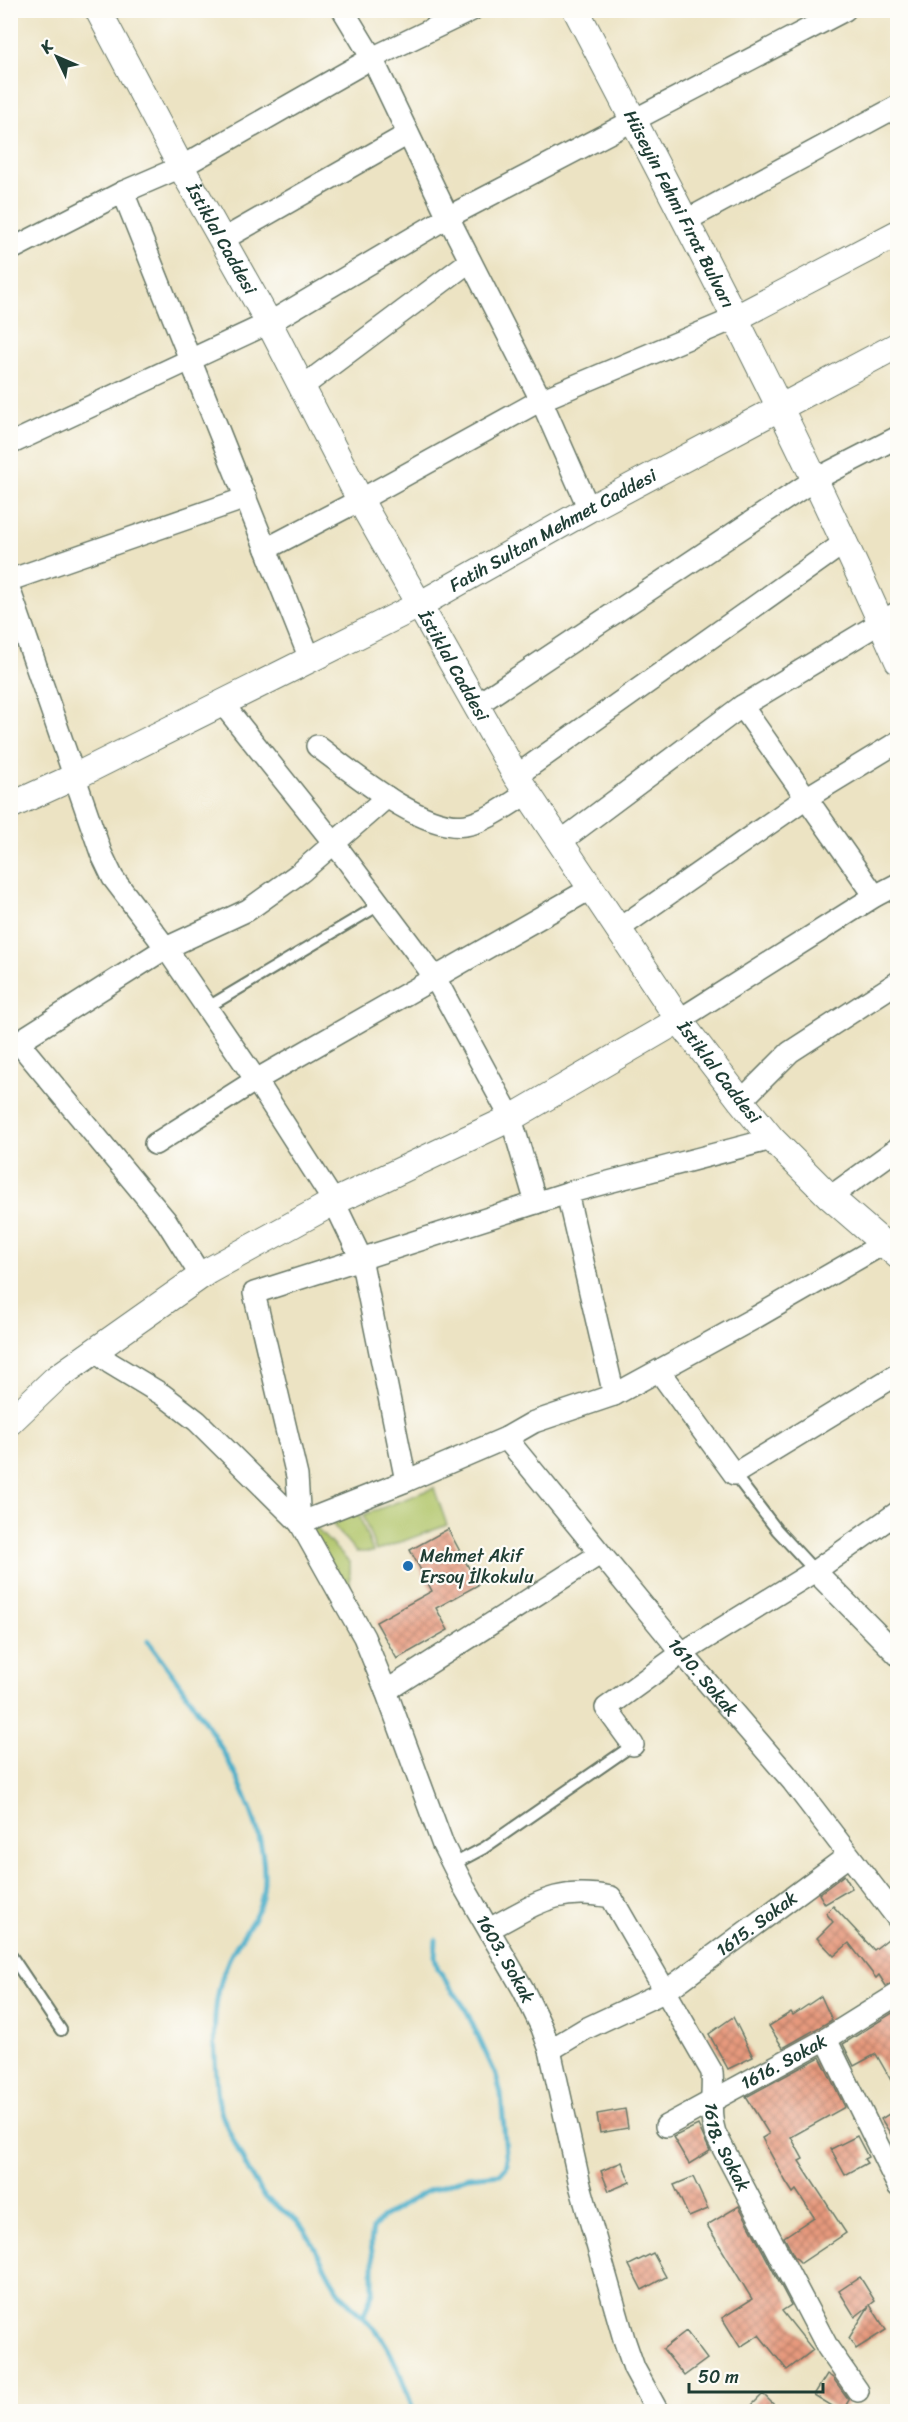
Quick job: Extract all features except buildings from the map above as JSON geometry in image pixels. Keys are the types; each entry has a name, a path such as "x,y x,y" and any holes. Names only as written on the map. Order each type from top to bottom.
{"street":[{"name":"İstiklal Caddesi","path":"98,10 181,167 269,323 360,500 475,706 522,784 679,1020 741,1101 772,1139 830,1197 890,1250"},
{"path":"343,10 372,58 448,218 541,400 589,509"},
{"path":"10,250 123,192 181,167 372,58 472,10"},
{"name":"Hüseyin Fehmi Fırat Bulvarı","path":"576,10 736,318 844,543 889,618 897,662"},
{"path":"10,444 269,323 448,218 845,10"},
{"path":"685,221 897,106"},
{"path":"222,240 408,134"},
{"path":"123,192 310,659"},
{"path":"266,549 541,400 736,318 897,233"},
{"path":"302,387 470,261"},
{"name":"Fatih Sultan Mehmet Caddesi","path":"10,806 76,776 419,605 589,509 897,345"},
{"path":"475,706 814,480 897,437"},
{"path":"10,580 246,498"},
{"path":"317,746 387,797 431,821 457,826 478,822 522,784 844,543"},
{"path":"10,591 76,776 101,854 113,878 208,1007 256,1080 333,1202 361,1258 406,1481"},
{"path":"560,842 741,706 889,618"},
{"path":"222,703 334,843 434,976 511,1118 536,1203"},
{"path":"741,706 875,896"},
{"path":"617,930 806,798 897,742"},
{"path":"201,1276 167,1222 14,1044 166,948 248,910 301,872 387,797"},
{"path":"10,1422 55,1379 201,1276 333,1202 511,1118 679,1020 897,884"},
{"path":"155,1144 256,1080 434,976 590,889"},
{"path":"741,1101 790,1052 897,982"},
{"path":"300,1523 297,1476 254,1293 567,1193 772,1139"},
{"path":"830,1197 897,1148"},
{"path":"567,1193 615,1395"},
{"path":"300,1523 506,1438 534,1422 615,1395 753,1319 890,1250"},
{"path":"95,1351 110,1363 163,1395 197,1421 300,1523"},
{"path":"659,1371 734,1474 897,1374"},
{"name":"1610. Sokak","path":"506,1438 682,1653 771,1755 897,1919"},
{"path":"633,1745 606,1708 682,1653 815,1571 897,1512"},
{"name":"1603. Sokak","path":"300,1523 364,1637 452,1865 523,1989 550,2050 580,2185 624,2340 634,2368 658,2412"},
{"path":"386,1691 600,1554"},
{"path":"815,1571 897,1655"},
{"name":"1615. Sokak","path":"550,2050 585,2029 666,1991 848,1856"},
{"name":"1618. Sokak","path":"489,1929 551,1897 571,1893 591,1893 611,1897 712,2072 714,2087 710,2119 714,2133 828,2348 858,2391"},
{"name":"1616. Sokak","path":"666,2126 826,2040 897,1994"},
{"path":"826,2040 897,2186"}],"lane":[{"path":"208,1007 381,904"},
{"path":"734,1474 777,1530 815,1571"},
{"path":"452,1865 484,1848 633,1745"},
{"path":"10,1954 62,2030"}],"green space":[{"path":"434,1488 447,1525 376,1551 363,1515"},
{"path":"357,1509 373,1552 356,1552 328,1519"},
{"path":"313,1525 350,1563 350,1591 304,1527"}],"waterway":[{"path":"148,1641 208,1726 227,1759 244,1792 256,1826 263,1859 263,1891 258,1909 233,1951 219,1987 214,2046 217,2093 221,2111 241,2155 264,2196 301,2226 338,2290 384,2341 399,2371 414,2412"},
{"path":"363,2317 373,2291 371,2243 373,2228 382,2218 425,2192 468,2177 500,2174 507,2166 501,2093 495,2073 465,2008 438,1969 435,1957 436,1940"}],"place":[{"name":"Mehmet Akif Ersoy İlkokulu","path":"408,1566"}]}
